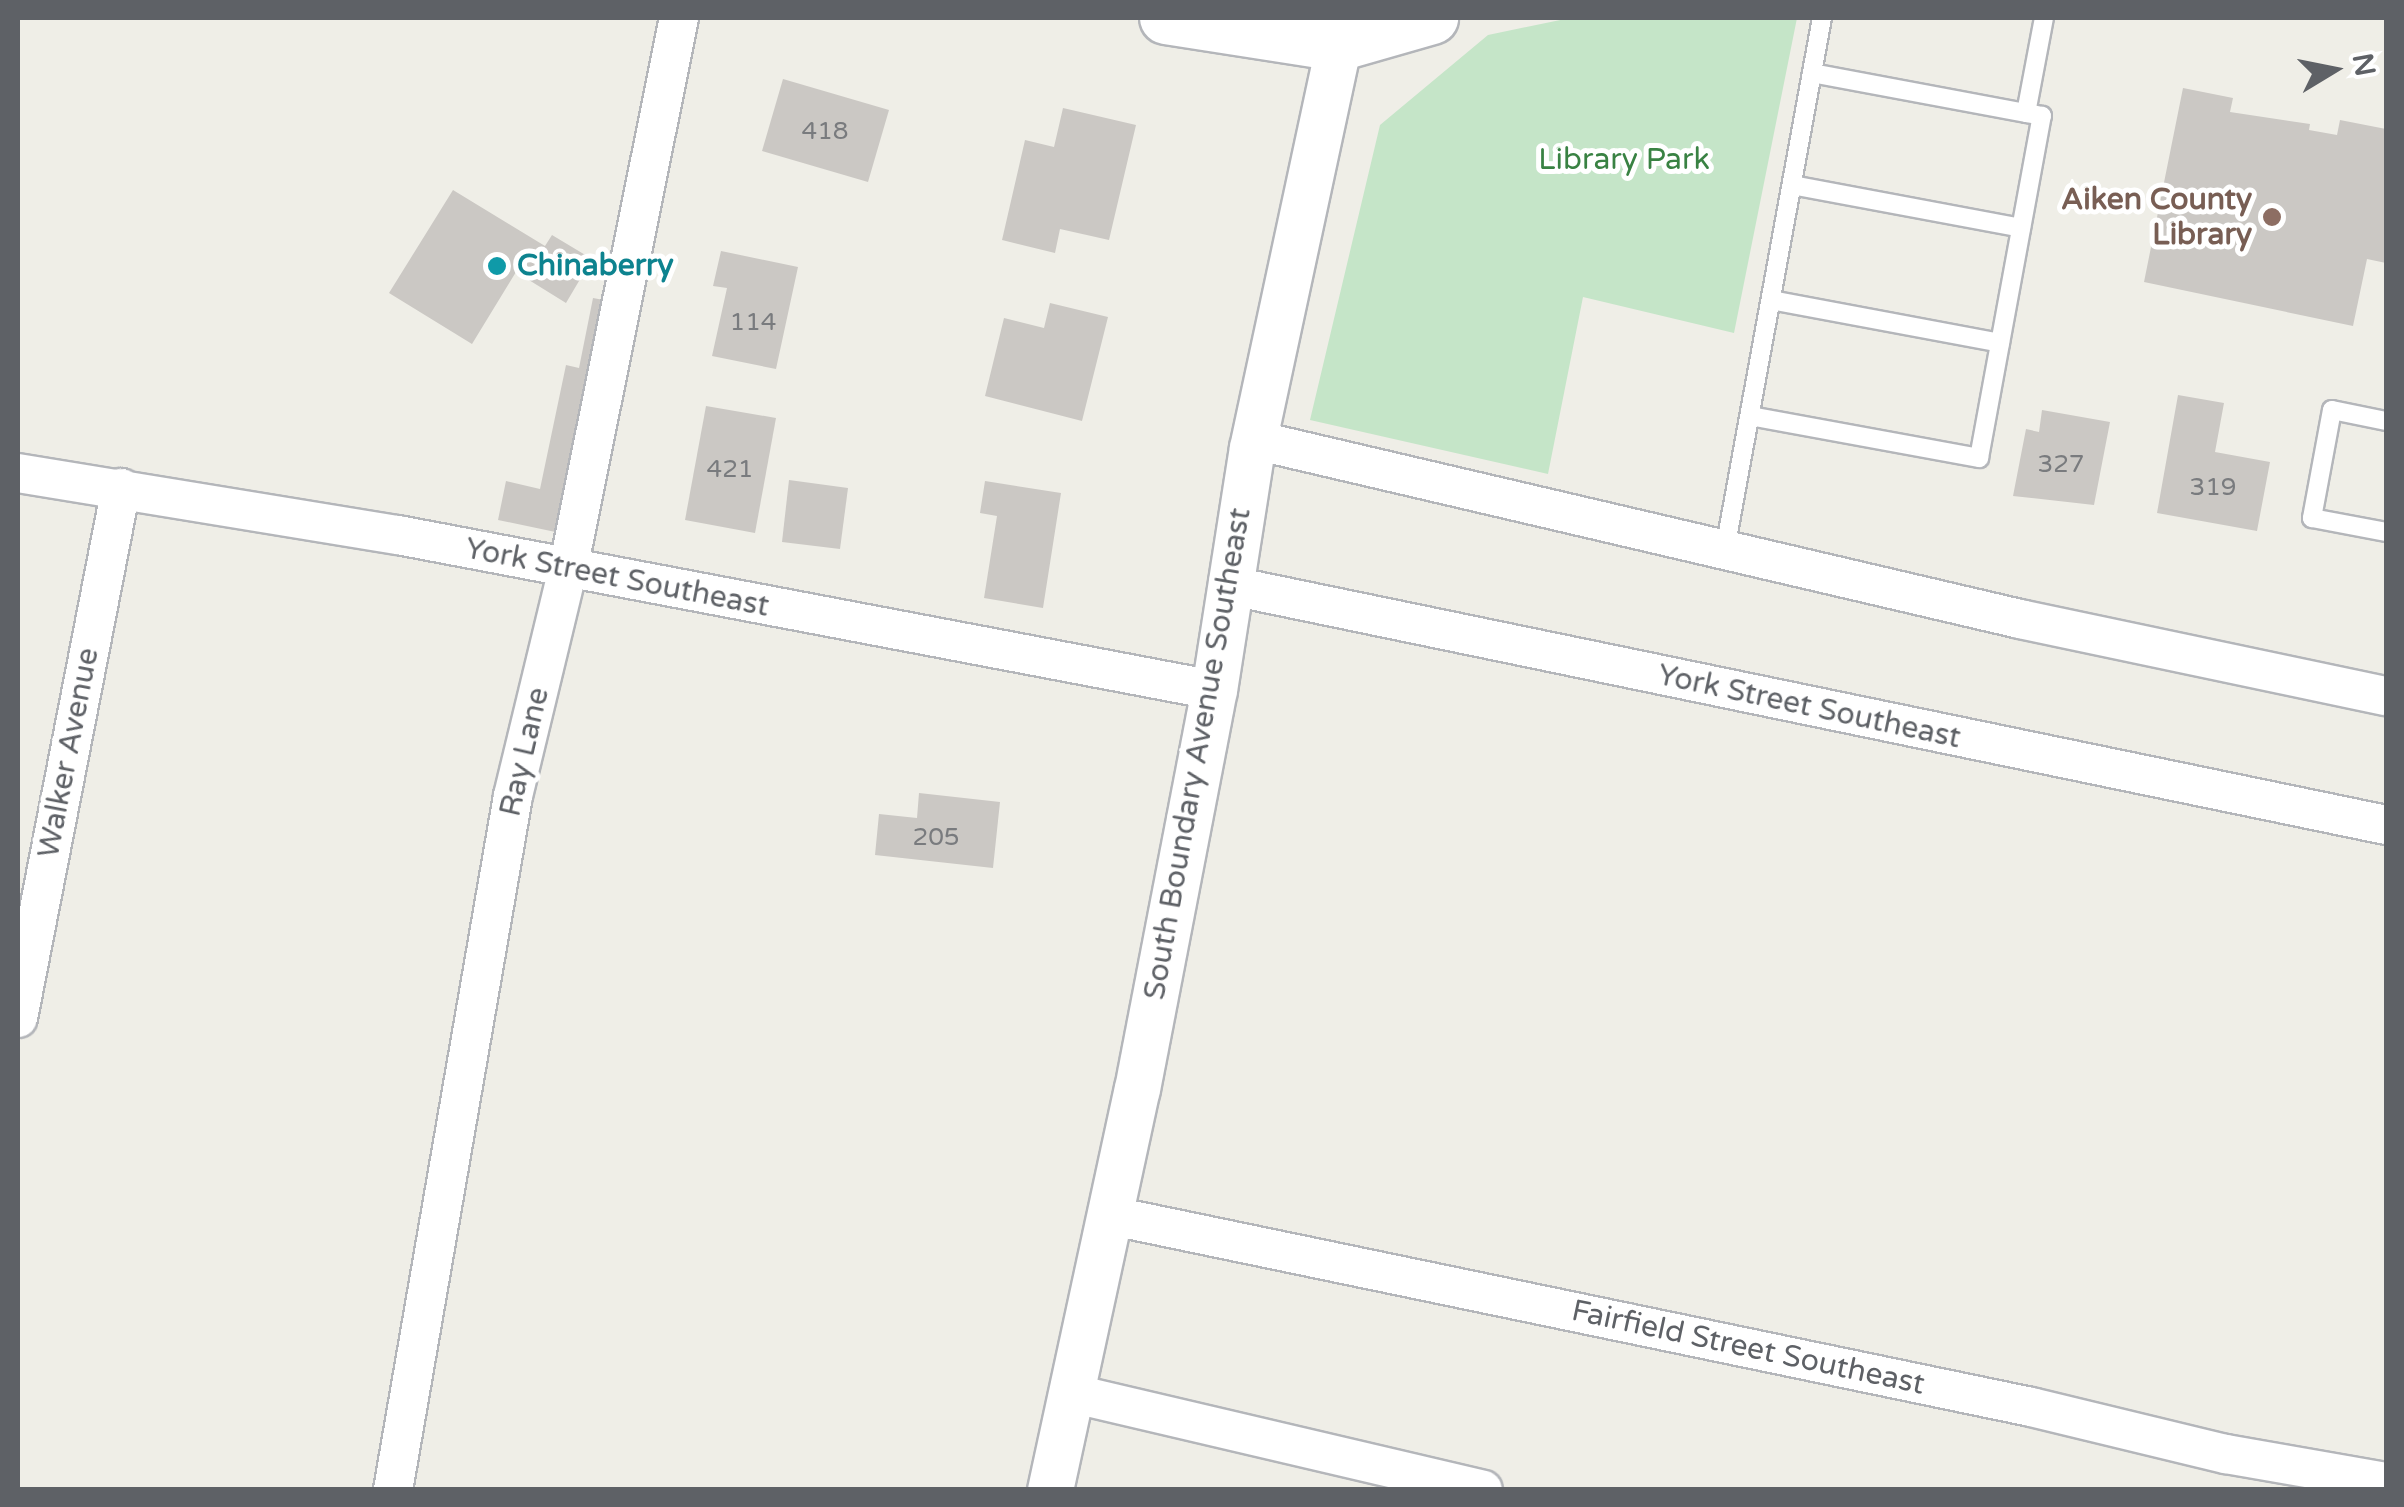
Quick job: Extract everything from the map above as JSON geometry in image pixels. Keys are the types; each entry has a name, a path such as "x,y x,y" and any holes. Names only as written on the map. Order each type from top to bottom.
{"main road":[{"path":"1166,18 1341,31 1432,18"}],"street":[{"name":"Ray Lane","path":"393,1490 513,796 568,568 679,18"},
{"name":"South Boundary Avenue Southeast","path":"1050,1490 1214,690 1254,440 1341,31"},
{"path":"1254,440 2386,696"},
{"name":"York Street Southeast","path":"18,473 568,568 1214,690"},
{"name":"Walker Avenue","path":"18,1018 122,488"},
{"name":"York Street Southeast","path":"1232,586 2386,825"},
{"name":"Fairfield Street Southeast","path":"1108,1215 2032,1407 2226,1454 2386,1482"},
{"path":"1071,1393 1484,1490"}],"lane":[{"path":"1725,549 1822,18"},
{"path":"2026,114 2044,18"},
{"path":"1750,416 1979,458 2042,116 1812,74"},
{"path":"1792,185 2021,228"},
{"path":"1771,300 2000,342"},
{"path":"2386,421 2332,410 2312,518 2386,532"}],"green space":[{"name":"Library Park","path":"1570,18 1797,18 1734,333 1583,297 1548,474 1310,420 1380,125 1488,35"}],"building":[{"path":"783,79 889,110 868,182 762,151"},
{"name":"Aiken County Library","path":"2183,88 2233,98 2230,112 2310,124 2309,130 2337,135 2340,120 2386,129 2386,263 2367,259 2353,326 2144,282"},
{"path":"1063,108 1136,125 1109,240 1060,229 1055,253 1002,240 1025,140 1054,147"},
{"name":"Chinaberry","path":"453,190 545,246 552,235 592,259 566,303 516,272 472,344 389,293"},
{"path":"721,251 798,267 776,369 712,356 727,288 713,286"},
{"path":"593,298 614,302 565,534 498,520 506,481 540,489 566,365 579,368"},
{"path":"1050,303 1108,317 1082,421 985,396 1004,318 1044,328"},
{"path":"2178,395 2224,403 2215,452 2270,462 2257,531 2157,513"},
{"path":"706,406 776,418 755,533 685,520"},
{"path":"2042,410 2110,422 2094,505 2013,496 2026,429 2039,432"},
{"path":"789,480 848,488 840,549 782,542"},
{"path":"985,481 1061,493 1043,608 984,598 997,516 980,513"},
{"path":"919,793 1000,802 993,868 875,855 879,814 917,818"}],"place":[{"name":"Aiken County Library","path":"2272,217"},
{"name":"Chinaberry","path":"497,266"}]}
